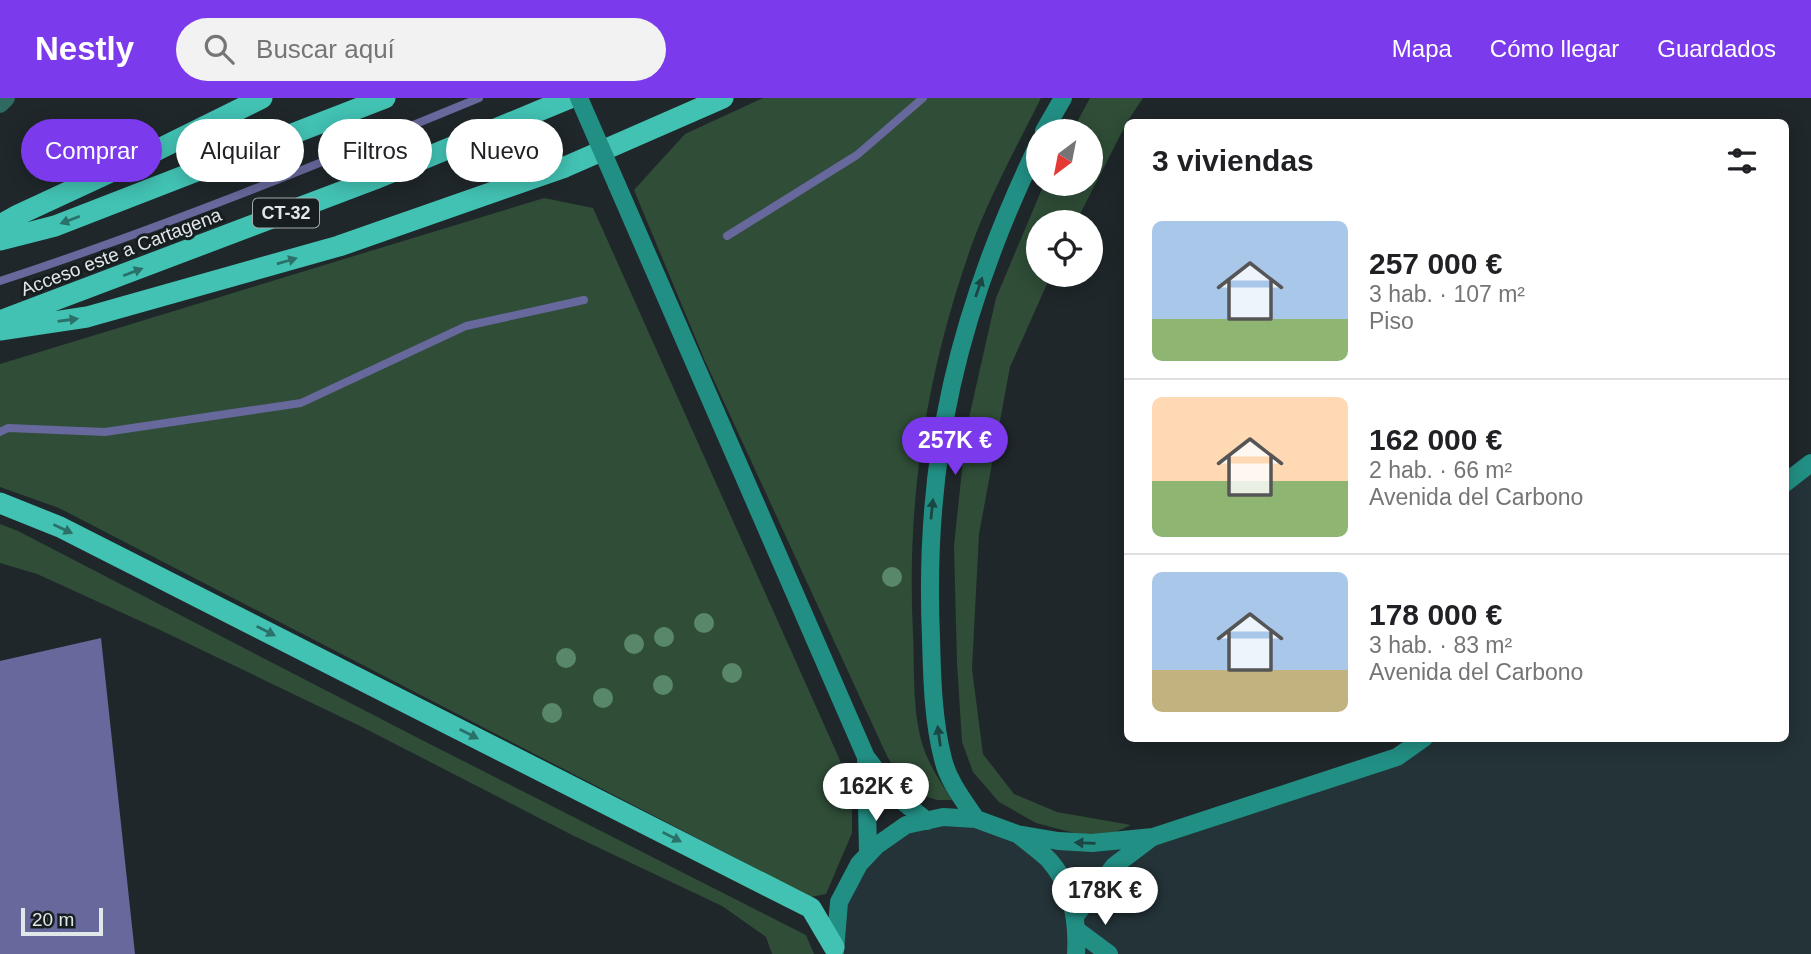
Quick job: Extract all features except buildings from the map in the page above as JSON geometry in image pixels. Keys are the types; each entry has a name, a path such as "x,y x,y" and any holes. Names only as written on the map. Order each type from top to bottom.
{"highway":[{"path":"0,225 262,98"},
{"path":"0,240 55,226 385,98"},
{"name":"Acceso este a Cartagena","path":"0,321 349,189 570,98"},
{"path":"0,330 87,317 339,246 565,167 723,98"},
{"path":"0,503 60,527 811,908 834,950"}],"main road":[{"path":"579,98 866,757 896,796 927,821"},
{"path":"1051,119 1063,98"},
{"path":"976,819 943,761 937,729 929,591 930,522 937,457 950,384 968,317 993,246 1026,172"},
{"path":"1789,480 1811,463"},
{"path":"834,950 839,902 859,864 906,825 943,817 976,819 1017,834 1092,844 1153,837 1397,757 1418,742"},
{"path":"866,757 868,855"},
{"path":"1017,834 1049,861 1067,889 1077,923 1076,954"},
{"path":"1077,923 1114,866 1153,837"},
{"path":"1077,923 1109,954"}],"street":[{"path":"0,104 6,98"}],"shaded area":[{"path":"1811,463 1811,954 835,954 839,902 876,846 943,817 1017,834 1153,837 1416,742 1789,742 1789,480"}],"green space":[{"path":"763,98 1041,98 1030,119 1026,119 1026,128 986,209 971,247 942,341 923,437 913,534 916,713 928,759 952,800 937,800 907,790 887,756 705,361 634,190 685,134"},
{"path":"1090,98 1143,98 1129,119 1124,119 1124,128 1103,169 1103,119 1079,119"},
{"path":"1039,196 1089,196 1082,210 1033,210"},
{"path":"544,198 593,208 839,758 852,797 852,833 826,894 811,897 59,508 0,487 0,364"},
{"path":"1026,227 1026,287 1046,287 1010,367 979,534 972,669 983,754 1014,794 1057,812 1131,825 1111,834 1078,834 1036,823 999,802 973,772 962,742 954,546 966,431 996,298"},
{"path":"0,524 806,935 814,954 772,954 766,937 722,906 574,836 364,728 160,630 37,574 0,563"}],"water":[{"path":"101,638 135,954 0,954 0,661"}],"waterway":[{"path":"0,281 181,217 479,98"},
{"path":"727,236 857,155 923,98"},
{"path":"0,432 8,428 105,432 301,403 466,326 584,300"}]}
